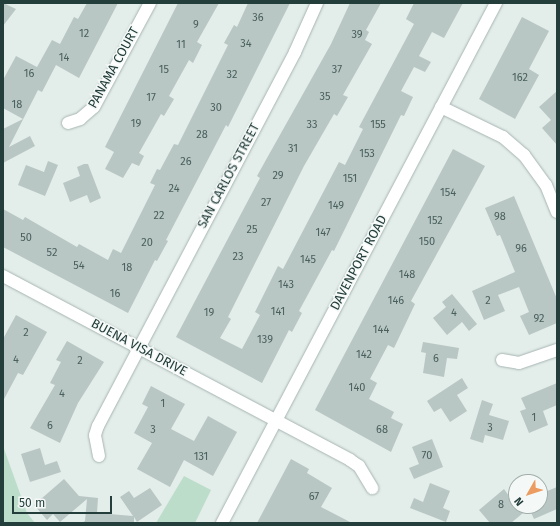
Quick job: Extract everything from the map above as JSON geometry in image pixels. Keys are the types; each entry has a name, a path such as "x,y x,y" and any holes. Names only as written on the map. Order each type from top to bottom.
{"street":[{"name":"PANAMA COURT","path":"68,123 80,119 94,107 150,3"},
{"name":"SAN CARLOS STREET","path":"99,456 95,435 139,348 298,47 317,3"},
{"name":"DAVENPORT ROAD","path":"222,523 496,3"},
{"path":"441,107 503,137 524,155 546,185 557,212"},
{"name":"BUENA VISA DRIVE","path":"4,278 350,460 359,466 372,488"},
{"path":"502,360 519,363 557,350"}],"green space":[{"path":"3,446 27,513 35,523 3,523"},
{"path":"184,476 211,490 195,523 156,523"}],"building":[{"path":"3,3 16,9 3,26"},
{"path":"87,3 118,3 79,78 56,65 42,92 38,90 9,147 30,136 35,146 3,163 3,129 23,119 3,108 3,80 16,56 37,67 52,40 60,44 74,17 78,19"},
{"path":"178,3 219,3 197,42 202,45 193,63 189,60 169,96 174,99 164,116 161,114 139,153 144,156 139,166 132,163 123,178 105,169 114,152 105,147"},
{"path":"248,3 290,3 228,127 226,125 166,240 168,241 157,261 155,260 128,313 3,247 3,209 23,220 25,217 77,247 79,244 108,260 113,249 121,253 155,185 150,183 157,169 160,170 174,144 178,145 228,45 224,43 234,25 237,27"},
{"path":"350,3 381,3 366,30 369,32 365,40 372,44 343,95 348,97 337,116 334,114 304,166 228,317 231,319 220,338 242,349 260,315 255,312 278,266 283,269 339,162 345,165 363,129 359,127 414,24 406,19 414,3 463,3 444,38 432,32 419,56 431,62 425,72 414,67 401,91 413,97 404,116 401,115 334,251 332,250 299,311 302,313 292,332 289,330 262,383 176,337 260,178 257,176 331,44"},
{"path":"522,17 549,31 529,69 539,75 515,119 479,99"},
{"path":"557,91 557,145 542,128 551,120 539,107"},
{"path":"453,149 485,166 411,301 415,304 394,348 388,345 370,379 377,383 369,399 394,412 391,418 403,424 391,452 315,410"},
{"path":"48,161 58,165 45,196 18,185 26,165 44,172"},
{"path":"88,164 101,198 90,203 87,195 70,202 63,183 80,176 77,167"},
{"path":"514,196 557,299 557,323 529,335 520,316 529,312 519,287 498,295 505,311 484,320 472,291 515,272 500,235 497,236 485,208"},
{"path":"452,294 477,324 469,331 462,322 447,335 433,318 446,307 442,302"},
{"path":"16,315 47,332 23,375 18,373 3,401 3,339"},
{"path":"67,341 104,362 78,403 60,443 30,428 55,385 50,383 61,362 56,360"},
{"path":"423,342 459,348 457,359 447,358 444,377 423,373 426,353 421,352"},
{"path":"462,378 468,388 457,395 467,411 450,422 441,408 434,412 427,401"},
{"path":"557,383 557,405 543,411 548,425 529,433 520,411 526,409 521,398"},
{"path":"151,386 185,404 171,429 194,441 208,416 237,432 213,476 184,460 170,487 137,469 152,443 134,433 148,407 142,404"},
{"path":"482,400 493,404 489,415 509,421 503,440 485,435 483,443 470,439"},
{"path":"432,439 443,467 414,479 409,468 419,464 412,447"},
{"path":"40,448 45,465 57,461 61,472 30,482 21,454"},
{"path":"291,459 309,469 307,473 332,488 321,507 352,523 257,523"},
{"path":"64,479 79,496 98,498 97,513 133,516 120,497 129,491 134,498 150,488 162,505 137,522 134,517 134,523 82,523 85,521 87,499 60,522 53,514 47,520 34,505"},
{"path":"430,483 450,491 443,508 450,511 446,522 410,508 414,498 423,502"},
{"path":"557,487 557,509 548,513 548,491"},
{"path":"504,489 508,495 508,514 522,514 511,523 490,523 479,510"},
{"path":"532,514 546,514 534,519"}]}
